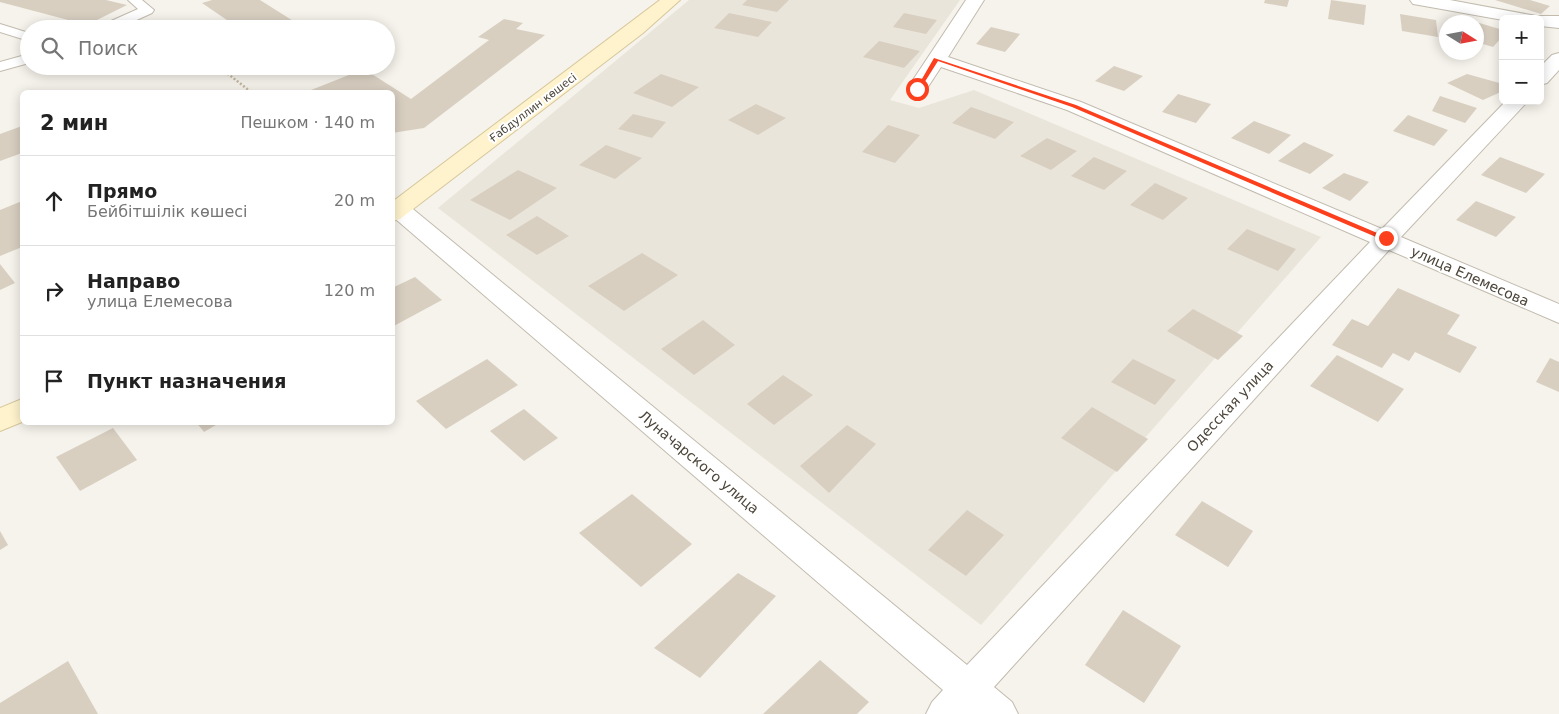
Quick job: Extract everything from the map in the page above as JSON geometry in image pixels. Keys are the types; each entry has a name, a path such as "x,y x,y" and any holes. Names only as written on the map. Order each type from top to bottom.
{"street":[{"name":"Ғабдуллин көшесі","path":"396,212 636,29 671,0"},
{"path":"917,89 975,0"},
{"path":"1419,0 1506,15"},
{"path":"1544,20 1559,22"},
{"name":"улица Елемесова","path":"936,59 1074,106 1386,238 1559,314"},
{"path":"1544,75 1559,59"},
{"name":"Одесская улица","path":"945,714 1386,238 1514,105"},
{"name":"Луначарского улица","path":"396,212 999,714"},
{"path":"0,420 20,411"}],"lane":[{"path":"125,20 148,10 134,0"},
{"path":"0,28 20,34"},
{"path":"0,67 20,61"}],"path":[{"path":"230,75 249,90"}],"shaded area":[{"path":"689,0 960,0 890,100 919,108 974,90 1321,237 981,625 438,208"}],"building":[{"path":"0,0 106,0 127,5 97,20 68,20 0,2"},
{"path":"212,0 260,0 292,20 227,20 202,3"},
{"path":"747,0 789,0 777,12 742,5"},
{"path":"1265,0 1289,0 1287,7 1264,3"},
{"path":"1331,0 1366,5 1364,25 1328,19"},
{"path":"1495,0 1530,0 1550,6 1541,14"},
{"path":"729,13 772,22 758,37 714,28"},
{"path":"904,13 937,20 926,34 893,27"},
{"path":"1400,14 1436,20 1438,37 1402,31"},
{"path":"504,19 523,23 516,29 545,35 424,128 395,133 395,90 311,90 349,75 373,75 411,99 489,40 478,37"},
{"path":"1484,24 1499,29 1499,40 1493,47 1484,44"},
{"path":"991,27 1020,34 1005,52 976,44"},
{"path":"879,41 920,51 904,68 863,57"},
{"path":"1114,66 1143,76 1124,91 1095,81"},
{"path":"661,74 699,87 672,107 633,93"},
{"path":"1467,74 1499,83 1499,93 1483,100 1447,83"},
{"path":"1178,94 1211,104 1196,123 1162,112"},
{"path":"1440,96 1477,108 1465,123 1432,111"},
{"path":"756,104 786,118 758,135 728,120"},
{"path":"971,107 1014,122 995,139 952,123"},
{"path":"633,114 666,122 652,138 618,129"},
{"path":"1408,115 1448,130 1434,146 1393,131"},
{"path":"1254,121 1291,135 1269,154 1231,138"},
{"path":"888,125 920,135 895,163 862,152"},
{"path":"20,127 20,154 0,161 0,134"},
{"path":"1047,138 1077,151 1051,170 1020,156"},
{"path":"1304,142 1334,155 1310,174 1278,161"},
{"path":"606,145 642,158 615,179 579,165"},
{"path":"1094,157 1127,171 1104,190 1071,176"},
{"path":"1500,157 1545,174 1526,193 1481,175"},
{"path":"518,170 557,188 510,220 470,200"},
{"path":"1344,173 1369,182 1350,201 1322,188"},
{"path":"1155,183 1188,198 1163,220 1130,205"},
{"path":"1476,201 1516,217 1496,237 1456,220"},
{"path":"20,202 20,248 0,256 0,210"},
{"path":"537,216 569,236 537,255 506,235"},
{"path":"1247,229 1296,249 1278,271 1227,249"},
{"path":"642,253 678,275 624,311 588,286"},
{"path":"0,264 15,283 0,290"},
{"path":"415,277 442,300 395,325 395,287"},
{"path":"1398,288 1460,315 1447,334 1477,347 1460,373 1415,352 1409,361 1393,353 1382,368 1332,345 1352,319 1368,326"},
{"path":"1193,309 1243,336 1218,360 1167,331"},
{"path":"703,320 735,345 694,375 661,349"},
{"path":"1337,355 1404,389 1378,422 1310,386"},
{"path":"1550,358 1559,362 1559,392 1536,382"},
{"path":"487,359 518,385 446,429 416,401"},
{"path":"1133,359 1176,380 1155,405 1111,382"},
{"path":"783,375 813,395 774,425 747,404"},
{"path":"1092,407 1148,439 1117,472 1061,438"},
{"path":"524,409 558,438 524,461 490,431"},
{"path":"198,425 216,425 204,432"},
{"path":"847,425 876,444 829,493 800,466"},
{"path":"113,428 137,460 80,491 56,457"},
{"path":"632,494 692,544 641,587 579,533"},
{"path":"1202,501 1253,531 1228,567 1175,535"},
{"path":"967,510 1004,535 966,576 928,550"},
{"path":"0,531 8,545 0,550"},
{"path":"738,573 776,596 700,678 654,648"},
{"path":"1123,610 1181,646 1144,703 1085,665"},
{"path":"820,660 869,702 857,714 763,714"},
{"path":"68,661 98,714 0,714 0,703"}],"route":[{"path":"917,89 936,59 1074,106 1386,238"}]}
